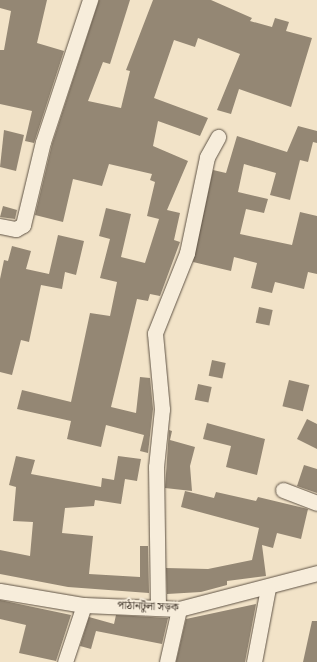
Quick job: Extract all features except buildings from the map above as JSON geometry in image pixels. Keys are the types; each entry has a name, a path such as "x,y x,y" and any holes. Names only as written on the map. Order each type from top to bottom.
{"street":[{"path":"0,226 16,229 23,226 44,142 90,0"},
{"path":"158,608 156,467 162,409 155,333 187,253 207,157 218,137"},
{"path":"283,490 317,503"},
{"name":"পাঠানটুলা সড়ক","path":"0,591 84,605 179,609 268,588 317,573"},
{"path":"254,662 268,588"},
{"path":"65,662 84,605"},
{"path":"167,662 179,609"}]}
